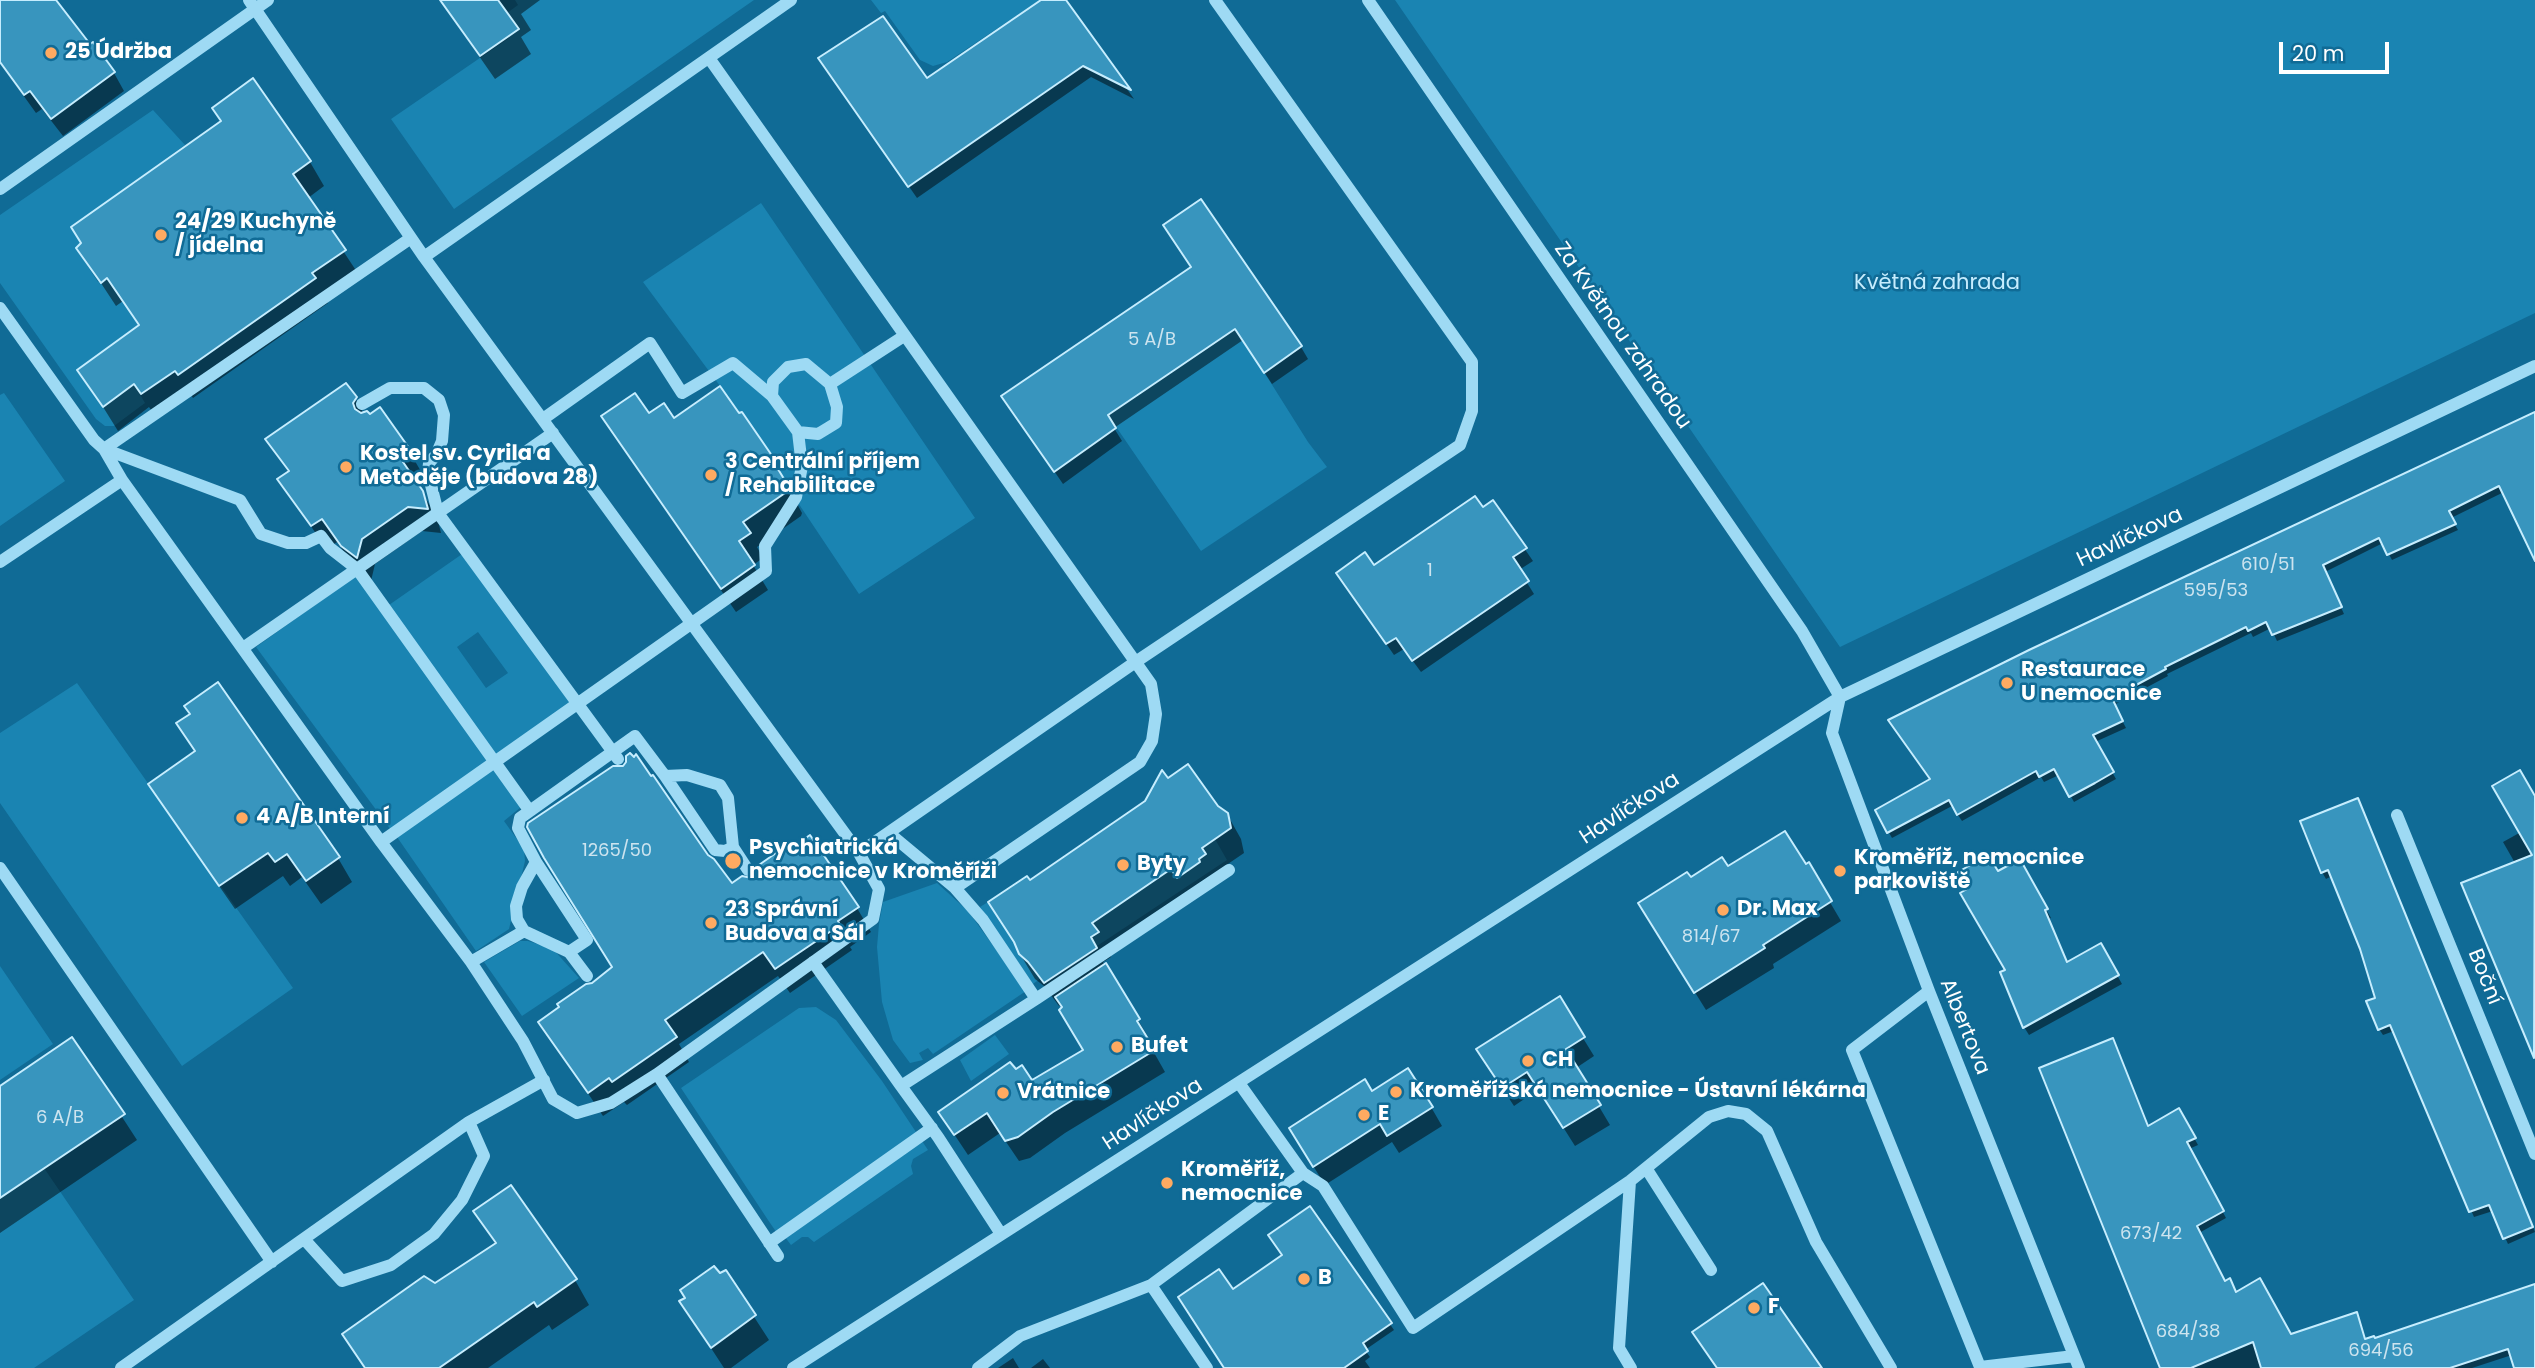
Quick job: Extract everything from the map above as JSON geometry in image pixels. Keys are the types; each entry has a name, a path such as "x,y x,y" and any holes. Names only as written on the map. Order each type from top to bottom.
{"street":[{"path":"0,189 252,4 268,0"},
{"path":"424,257 791,0"},
{"path":"859,853 1134,663 1460,445 1472,411 1472,362 1215,0"},
{"name":"Za Květnou zahradou","path":"1367,0 1802,631 1840,697"},
{"path":"0,308 94,440 104,449 122,480 381,842 471,962 523,1041 554,1099 577,1113 611,1103 657,1074 873,919 879,889 859,853 424,257 252,4"},
{"path":"709,58 1151,684 1156,714 1152,741 1140,762 955,888"},
{"path":"104,449 411,238"},
{"path":"830,384 904,336"},
{"path":"381,842 766,570 765,546 796,497 802,466 799,432 772,396 733,363 682,393 650,343 543,419"},
{"path":"772,396 773,382 789,367 806,364 830,384 838,407 836,422 818,434 799,432"},
{"name":"Havlíčkova","path":"793,1368 1840,697 2535,366"},
{"path":"362,404 390,388 424,388 439,400 443,415 442,441 429,463 428,473 438,513 615,756"},
{"path":"243,649 553,433"},
{"path":"104,449 240,500 261,534 288,543 306,542 321,536 330,548 358,569 529,810"},
{"path":"0,562 122,480"},
{"name":"Albertova","path":"1840,697 1832,733 1929,991 2076,1362"},
{"path":"569,952 587,940 536,862 518,828 520,818 615,756 635,736 715,850 725,851 733,847"},
{"path":"665,776 687,775 720,785 728,798 733,847 748,870"},
{"name":"Boční","path":"2397,815 2535,1154"},
{"path":"889,833 955,888 983,920 1036,999"},
{"path":"536,862 522,887 516,905 517,919 524,931 569,952 587,976"},
{"path":"0,867 272,1262"},
{"path":"901,1086 1229,870"},
{"path":"471,962 524,931"},
{"path":"813,962 932,1128 1001,1234"},
{"path":"1929,991 1852,1050 1857,1063 1980,1367 2076,1362"},
{"path":"657,1074 778,1256"},
{"path":"121,1368 469,1122 544,1080"},
{"path":"1239,1083 1303,1173 1323,1186 1413,1328 1630,1181 1709,1118 1728,1111 1746,1114 1767,1132 1816,1242 1891,1368"},
{"path":"304,1239 342,1281 391,1265 434,1234 462,1200 484,1156 469,1122"},
{"path":"769,1243 932,1128"},
{"path":"1646,1168 1712,1270"},
{"path":"978,1368 1020,1336 1151,1285 1303,1173"},
{"path":"1630,1181 1619,1348 1631,1368"},
{"path":"1151,1285 1207,1368"}],"green space":[{"path":"515,0 754,0 454,209 391,119 509,38 507,13 518,5"},
{"path":"871,0 1040,0 947,62 933,66 920,60 885,11 881,13"},
{"name":"Květná zahrada","path":"1395,0 2535,0 2535,313 1840,647"},
{"path":"153,110 185,145 71,227 81,243 76,248 98,282 107,278 170,306 78,369 103,407 134,384 145,403 114,426 105,426 96,419 0,283 0,215"},
{"path":"761,203 975,518 859,594 720,386 643,282"},
{"path":"1237,329 1308,442 1327,467 1201,551 1108,415"},
{"path":"4,393 65,481 0,526 0,395"},
{"path":"465,552 573,703 496,758 389,605","holes":["478,632 508,673 486,688 457,647"]},
{"path":"357,575 489,761 391,830 256,647"},
{"path":"77,683 293,988 182,1066 0,803 0,733"},
{"path":"493,768 521,807 504,821 524,849 525,861 509,929 476,951 397,837"},
{"path":"1215,839 1227,860 1094,948 1075,947 1098,933 1092,923 1171,869 1177,878 1200,862 1199,859 1206,854 1202,848"},
{"path":"937,883 968,911 1026,991 933,1054 928,1048 919,1053 923,1060 910,1063 893,1040 882,1002 877,947 879,924 883,902"},
{"path":"988,902 1023,959 1028,962 1061,963 1033,984 980,907"},
{"path":"520,941 553,949 579,978 522,1016 484,962"},
{"path":"0,966 53,1044 0,1080"},
{"path":"816,1007 836,1020 882,1081 928,1150 913,1159 913,1174 814,1242 808,1237 802,1237 791,1245 782,1233 779,1236 681,1088 799,1008"},
{"path":"995,1035 1009,1054 971,1081 960,1060"},
{"path":"44,1168 134,1300 34,1368 0,1368 0,1198"}],"building":[{"name":"25 Údržba","path":"0,0 56,0 115,72 51,119 30,91 24,95 0,62"},
{"path":"440,0 498,0 519,29 480,56"},
{"path":"1041,0 1066,0 1131,90 1083,66 908,187 818,58 883,16 927,78"},
{"name":"24/29 Kuchyně / jídelna","path":"253,78 311,161 293,174 346,250 312,273 316,278 178,375 175,371 141,394 134,384 103,407 77,370 139,325 107,278 101,283 76,248 81,243 71,227 221,121 212,108"},
{"path":"1201,199 1302,346 1264,373 1235,329 1108,415 1116,428 1054,472 1001,396 1191,267 1163,225"},
{"name":"Kostel sv. Cyrila a Metoděje (budova 28)","path":"346,383 357,397 353,403 355,409 370,414 380,407 414,455 403,462 423,491 428,509 408,507 362,539 357,558 341,546 322,519 311,526 277,479 289,471 265,439"},
{"name":"3 Centrální příjem / Rehabilitace","path":"720,386 739,413 742,412 775,460 773,461 789,487 788,491 743,522 751,533 739,541 755,565 721,589 601,416 635,393 649,413 664,403 674,418"},
{"path":"2535,412 2535,561 2499,486 2449,511 2456,524 2387,555 2379,538 2323,565 2342,607 2272,635 2266,622 2248,631 2246,627 2165,667 2166,669 2112,698 2123,721 2093,735 2114,772 2095,783 2069,797 2054,769 2039,777 2036,771 1957,815 1949,800 1887,833 1875,810 1930,779 1888,720 2029,650"},
{"path":"1475,496 1483,507 1493,500 1527,548 1513,557 1529,581 1412,661 1396,638 1386,644 1336,573 1365,552 1374,565"},
{"name":"4 A/B Interní","path":"218,682 340,857 306,881 287,854 275,862 268,853 219,886 148,784 195,751 176,723 190,714 184,706"},
{"name":"23 Správní Budova a Sál","path":"630,753 634,757 636,754 651,776 653,775 708,855 732,883 742,876 752,878 756,867 786,846 788,850 810,835 859,907 838,921 840,925 775,969 763,952 665,1020 677,1037 612,1082 609,1078 588,1093 538,1022 559,1007 557,1004 586,984 592,983 612,967 527,827 528,823 613,766 623,766"},
{"name":"Byty","path":"1188,764 1218,806 1228,813 1231,828 1202,848 1206,854 1199,859 1200,862 1177,878 1171,869 1092,923 1099,932 1091,937 1097,948 1044,983 1019,954 988,902 1027,876 1030,880 1145,801 1162,770 1168,778"},
{"path":"2520,770 2535,796 2534,1058 2461,883 2532,855 2492,786"},
{"path":"2358,798 2533,1227 2503,1239 2489,1205 2469,1212 2390,1025 2378,1030 2366,1001 2375,998 2360,949 2328,870 2321,873 2300,821"},
{"path":"1785,831 1806,864 1809,862 1832,901 1694,993 1638,903 1687,872 1691,877 1722,857 1728,866"},
{"path":"1988,855 1998,871 2020,859 2048,909 2045,910 2067,962 2101,943 2119,975 2023,1028 2000,972 2005,970 1960,893 1967,889 1958,872"},
{"path":"1106,963 1140,1019 1137,1021 1155,1050 1053,1112 1018,1137 1005,1141 987,1113 954,1135 938,1112 1010,1062 1016,1069 1022,1065 1032,1080 1083,1050 1059,1010 1062,1007 1055,997"},
{"name":"CH","path":"1560,996 1585,1037 1566,1049 1601,1105 1563,1128 1527,1072 1502,1088 1476,1049"},
{"path":"72,1037 125,1114 0,1198 0,1086"},
{"path":"2113,1038 2148,1126 2179,1108 2196,1138 2187,1142 2224,1211 2197,1226 2225,1281 2230,1278 2236,1292 2260,1278 2291,1334 2357,1312 2365,1339 2375,1338 2535,1284 2535,1368 2514,1368 2508,1349 2450,1368 2261,1368 2253,1342 2191,1368 2160,1368 2039,1068"},
{"name":"E","path":"1408,1068 1433,1107 1387,1136 1380,1124 1313,1167 1289,1128 1365,1079 1372,1091"},
{"path":"511,1185 577,1279 537,1307 534,1302 439,1368 365,1368 342,1334 424,1276 435,1283 496,1243 473,1211"},
{"name":"B","path":"1310,1206 1392,1323 1363,1343 1368,1351 1344,1368 1224,1368 1178,1297 1219,1269 1233,1289 1282,1255 1268,1235"},
{"path":"714,1266 720,1273 726,1270 756,1315 711,1348 679,1301 685,1298 680,1290"},
{"name":"F","path":"1763,1283 1822,1368 1717,1368 1692,1332"}],"place":[{"name":"25 Údržba","path":"51,53"},
{"name":"24/29 Kuchyně / jídelna","path":"161,235"},
{"name":"Kostel sv. Cyrila a Metoděje (budova 28)","path":"346,467"},
{"name":"3 Centrální příjem / Rehabilitace","path":"711,475"},
{"name":"Restaurace U nemocnice","path":"2007,683"},
{"name":"4 A/B Interní","path":"242,818"},
{"name":"Psychiatrická nemocnice v Kroměříži","path":"733,861"},
{"name":"Byty","path":"1123,865"},
{"name":"Kroměříž, nemocnice parkoviště","path":"1840,871"},
{"name":"Dr. Max","path":"1723,910"},
{"name":"23 Správní Budova a Sál","path":"711,923"},
{"name":"Bufet","path":"1117,1047"},
{"name":"CH","path":"1528,1061"},
{"name":"Kroměřížská nemocnice - Ústavní lékárna","path":"1396,1092"},
{"name":"Vrátnice","path":"1003,1093"},
{"name":"E","path":"1364,1115"},
{"name":"Kroměříž, nemocnice","path":"1167,1183"},
{"name":"B","path":"1304,1279"},
{"name":"F","path":"1754,1308"}]}
